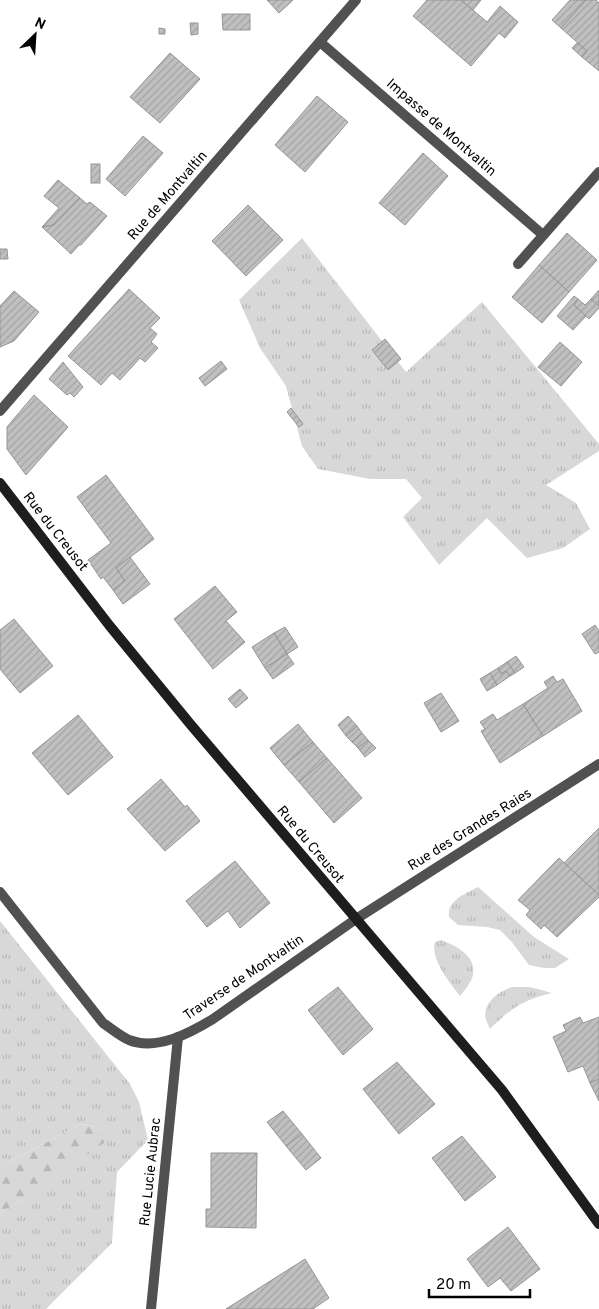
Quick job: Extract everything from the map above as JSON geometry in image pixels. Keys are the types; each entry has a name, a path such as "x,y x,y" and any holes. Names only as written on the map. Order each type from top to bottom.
{"street":[{"name":"Rue de Montvaltin","path":"0,411 356,0"},
{"name":"Impasse de Montvaltin","path":"320,42 544,235"},
{"path":"518,264 599,172"},
{"name":"Rue du Creusot","path":"0,484 109,625 191,725 502,1090 599,1224"},
{"name":"Rue des Grandes Raies","path":"356,919 599,764"},
{"name":"Traverse de Montvaltin","path":"0,892 103,1023 116,1033 131,1040 148,1043 178,1037 195,1030 356,919"},
{"name":"Rue Lucie Aubrac","path":"151,1309 178,1037"}],"green space":[{"path":"302,238 406,372 482,302 599,444 599,451 546,485 576,503 590,529 563,548 527,558 487,518 439,565 403,517 422,498 406,479 370,479 318,469 302,446 286,386 260,348 239,300"},
{"path":"478,887 534,937 569,959 555,968 529,965 500,930 458,925 449,917 451,906 458,898"},
{"path":"0,921 130,1084 139,1102 148,1140 117,1172 112,1243 46,1309 0,1309 0,1213 28,1196 103,1129 81,1124 0,1167"},
{"path":"441,940 464,952 472,962 472,978 460,996 442,971 435,956 435,942"},
{"path":"512,987 530,987 552,993 518,1006 490,1029 485,1014 488,1004 499,993"},
{"path":"81,1124 103,1129 104,1143 28,1196 0,1213 0,1167"}],"building":[{"path":"267,0 293,0 279,13"},
{"path":"427,0 461,0 487,22 500,6 518,22 505,38 499,33 471,66 413,16"},
{"path":"461,0 481,0 473,10"},
{"path":"570,0 586,0 561,28 552,20"},
{"path":"586,0 596,0 599,3 599,71 582,57 587,51 561,28"},
{"path":"222,14 250,14 250,30 223,30"},
{"path":"190,23 198,23 198,34 191,35"},
{"path":"159,28 165,29 165,34 159,34"},
{"path":"577,43 587,51 582,57 572,48"},
{"path":"170,53 200,79 160,123 130,97"},
{"path":"317,96 348,122 305,172 275,145"},
{"path":"143,136 163,153 125,196 106,179"},
{"path":"423,153 448,176 405,225 379,203"},
{"path":"91,164 100,164 100,183 91,183"},
{"path":"58,180 80,198 54,225 42,227 59,208 44,196"},
{"path":"80,198 87,204 90,202 107,216 71,254 42,227 54,225"},
{"path":"248,205 283,240 246,276 212,241"},
{"path":"567,233 597,260 569,292 539,265"},
{"path":"0,249 7,249 8,259 0,259"},
{"path":"539,265 569,292 542,323 512,297"},
{"path":"129,289 160,318 150,328 157,334 151,342 158,348 145,362 140,358 120,380 112,373 101,385 68,356"},
{"path":"599,290 599,306 591,299"},
{"path":"14,291 39,312 14,341 0,347 0,306"},
{"path":"574,296 578,299 574,305 586,316 573,330 557,316"},
{"path":"578,299 585,305 591,299 599,308 589,319 574,305"},
{"path":"385,339 401,359 388,370 372,350"},
{"path":"560,342 582,362 561,386 538,367"},
{"path":"221,361 227,369 205,386 199,378"},
{"path":"63,362 83,387 74,397 70,393 67,395 49,379"},
{"path":"34,395 68,427 26,475 7,449 7,427"},
{"path":"291,408 303,424 299,427 287,412"},
{"path":"106,475 154,539 116,568 125,581 113,590 103,577 101,579 88,560 111,543 77,497"},
{"path":"130,557 150,584 123,604 113,590 125,581 116,568"},
{"path":"215,586 237,612 226,621 245,642 213,669 174,619"},
{"path":"14,619 53,666 20,693 0,669 0,630"},
{"path":"595,625 599,631 599,652 595,654 582,634"},
{"path":"285,627 298,647 287,654 274,633"},
{"path":"274,633 287,654 265,668 252,647"},
{"path":"287,654 294,664 273,679 265,668"},
{"path":"516,656 524,667 515,673 507,662"},
{"path":"507,662 515,673 510,676 506,671 501,674 498,668"},
{"path":"498,668 501,674 506,671 510,676 497,685 490,673"},
{"path":"490,673 497,685 487,691 480,679"},
{"path":"553,676 557,682 563,679 582,711 543,736 523,704 548,688 544,682"},
{"path":"240,689 248,698 236,708 228,699"},
{"path":"441,693 459,721 441,732 424,703"},
{"path":"523,704 543,736 500,763 481,731 485,729 480,722 493,714 497,720"},
{"path":"78,715 113,757 68,795 32,753"},
{"path":"348,716 357,726 346,736 338,725"},
{"path":"298,724 313,742 284,765 270,748"},
{"path":"357,726 362,733 352,742 346,736"},
{"path":"362,733 368,740 358,748 352,742"},
{"path":"368,740 376,748 365,757 358,748"},
{"path":"313,742 327,758 299,782 284,765"},
{"path":"327,758 362,798 334,823 299,782"},
{"path":"161,779 200,821 165,851 127,809"},
{"path":"599,828 599,895 564,863"},
{"path":"559,858 599,897 557,937 544,925 541,929 526,915 530,910 518,900"},
{"path":"235,861 270,903 240,928 228,911 207,927 186,901"},
{"path":"338,987 373,1029 343,1055 308,1010"},
{"path":"580,1017 583,1023 599,1017 599,1079 590,1083 583,1066 568,1072 553,1037 566,1031 563,1025"},
{"path":"397,1062 435,1104 399,1134 363,1089"},
{"path":"599,1079 599,1101 590,1083"},
{"path":"283,1111 302,1134 286,1146 267,1122"},
{"path":"302,1134 321,1158 306,1170 286,1146"},
{"path":"462,1136 496,1177 465,1201 432,1158"},
{"path":"211,1153 257,1153 256,1228 206,1227 206,1209 211,1209"},
{"path":"508,1227 540,1269 511,1291 500,1278 488,1287 467,1259"},
{"path":"305,1259 329,1298 313,1309 226,1309"}]}
